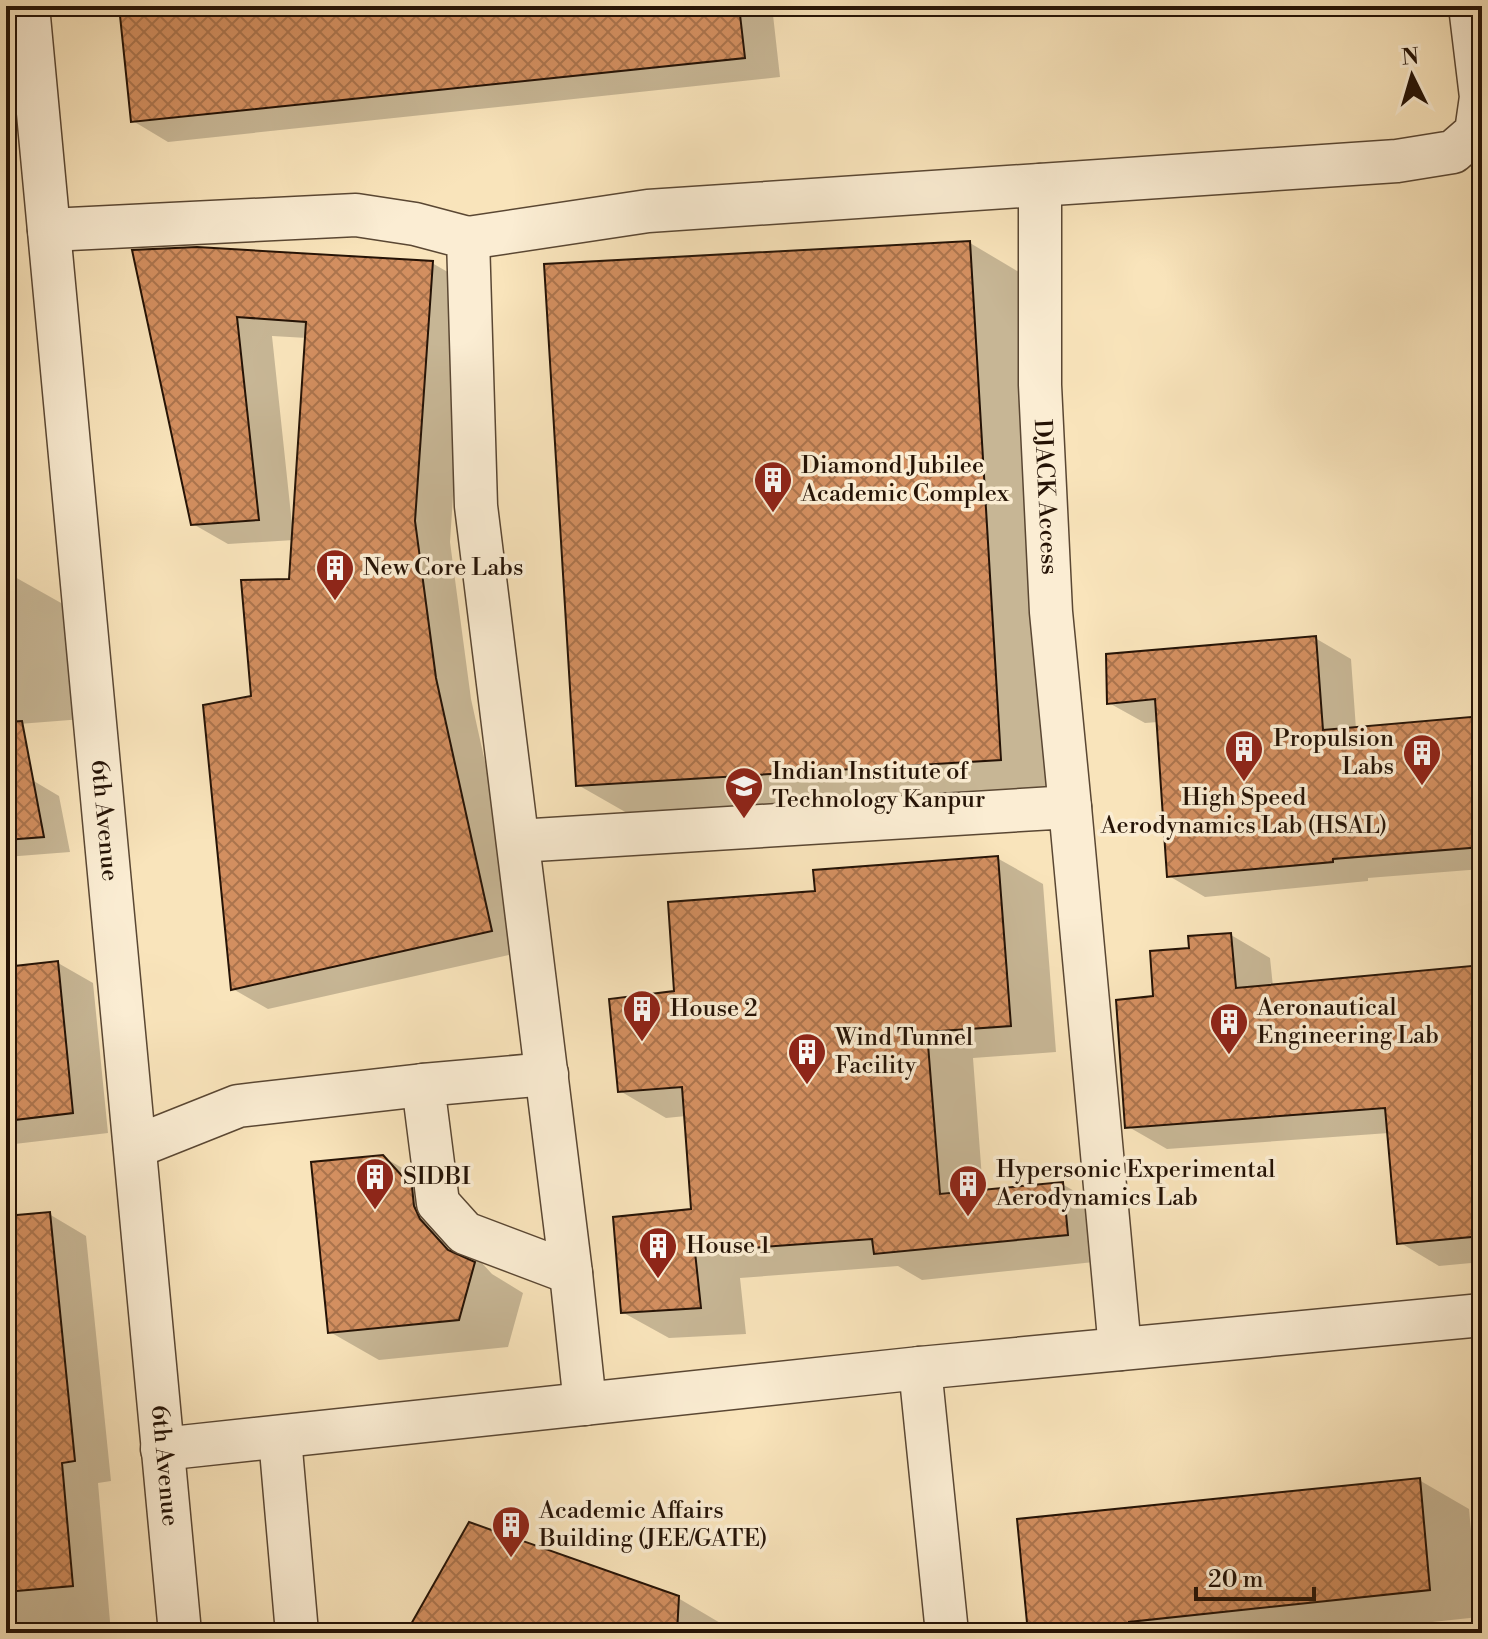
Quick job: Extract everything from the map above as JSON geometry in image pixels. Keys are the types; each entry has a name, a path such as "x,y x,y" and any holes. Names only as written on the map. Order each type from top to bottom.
{"street":[{"name":"6th Avenue","path":"28,6 180,1633"},
{"path":"49,230 356,215 415,224 468,238 648,211 1397,161 1453,152 1476,132 1481,97 1470,6"},
{"name":"DJACK Access","path":"1040,185 1040,385 1051,612 1120,1349"},
{"path":"468,238 476,506 585,1404"},
{"path":"518,841 1070,807"},
{"path":"135,1147 238,1106 547,1074"},
{"path":"423,1085 438,1203 465,1233 571,1273"},
{"path":"162,1449 920,1368 1482,1315"},
{"path":"920,1368 947,1633"},
{"path":"280,1438 297,1633"}],"path":[{"path":"1189,1625 1197,1633"}],"building":[{"path":"119,6 739,6 745,58 131,122"},
{"name":"Diamond Jubilee Academic Complex","path":"970,241 1001,760 576,786 544,264"},
{"name":"New Core Labs","path":"197,247 433,261 415,521 436,678 492,931 231,990 203,705 251,696 241,580 289,579 306,322 237,317 259,520 191,525 132,250"},
{"name":"High Speed Aerodynamics Lab (HSAL)","path":"1316,636 1323,730 1482,716 1482,847 1167,877 1155,699 1107,704 1106,654"},
{"path":"22,721 44,837 6,840 6,722"},
{"name":"Wind Tunnel Facility","path":"998,856 1011,1026 927,1032 940,1194 1063,1182 1068,1235 874,1254 872,1239 695,1252 701,1308 621,1313 613,1217 691,1209 682,1087 618,1092 609,999 674,991 668,902 815,891 813,870"},
{"path":"1231,933 1236,988 1482,965 1482,1236 1397,1244 1385,1108 1125,1128 1116,1000 1153,996 1150,951 1189,948 1188,936"},
{"path":"58,961 73,1113 6,1121 6,967"},
{"name":"SIDBI","path":"383,1155 412,1187 414,1206 420,1219 448,1250 475,1262 459,1320 328,1333 311,1162"},
{"path":"50,1212 75,1461 62,1463 73,1586 6,1592 6,1216"},
{"path":"1420,1478 1430,1590 1129,1622 1130,1633 1028,1633 1017,1519"},
{"name":"Academic Affairs Building (JEE/GATE)","path":"469,1522 679,1596 677,1633 406,1633"}],"place":[{"name":"Diamond Jubilee Academic Complex","path":"773,514"},
{"name":"New Core Labs","path":"335,602"},
{"name":"High Speed Aerodynamics Lab (HSAL)","path":"1244,783"},
{"name":"Propulsion Labs","path":"1422,787"},
{"name":"Indian Institute of Technology Kanpur","path":"744,820"},
{"name":"House 2","path":"642,1043"},
{"name":"Aeronautical Engineering Lab","path":"1229,1056"},
{"name":"Wind Tunnel Facility","path":"807,1086"},
{"name":"SIDBI","path":"375,1211"},
{"name":"Hypersonic Experimental Aerodynamics Lab","path":"968,1218"},
{"name":"House 1","path":"658,1280"},
{"name":"Academic Affairs Building (JEE/GATE)","path":"511,1559"}]}
